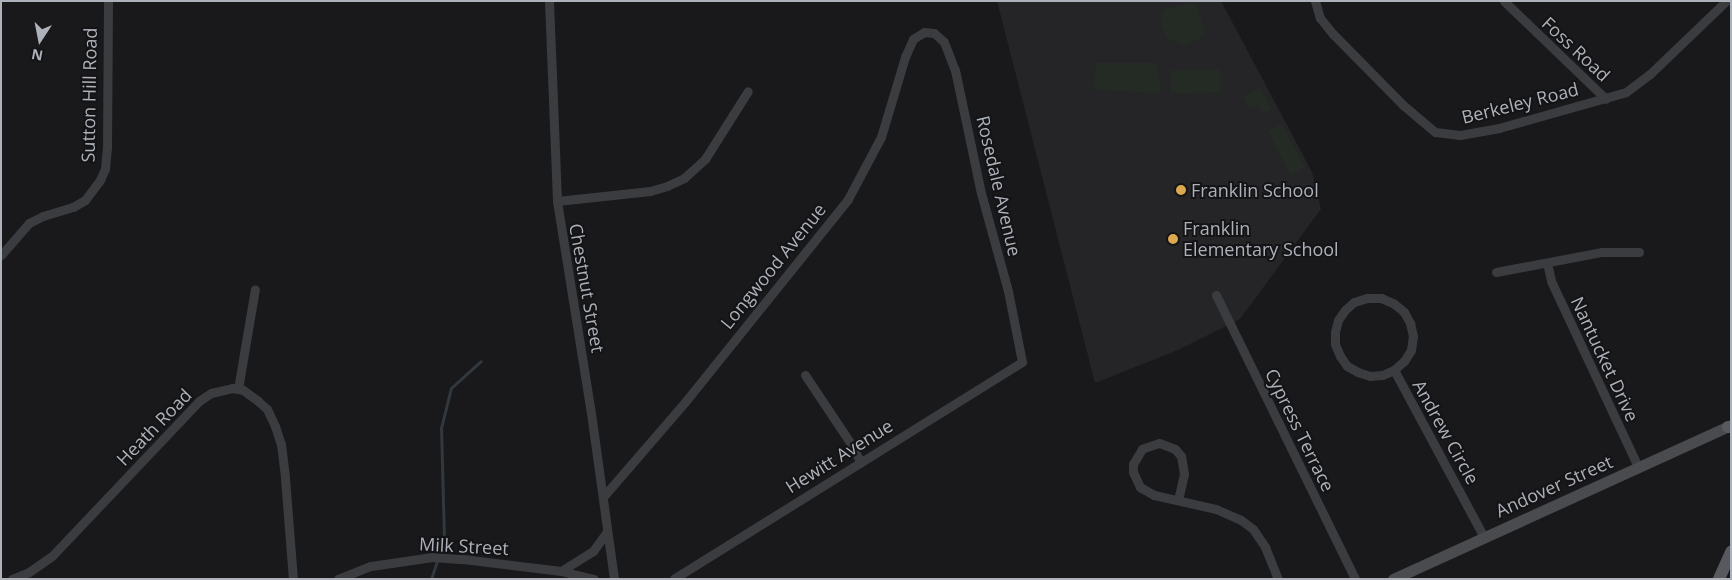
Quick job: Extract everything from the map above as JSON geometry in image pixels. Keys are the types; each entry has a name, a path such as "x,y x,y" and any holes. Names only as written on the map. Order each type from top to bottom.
{"main road":[{"name":"Andover Street","path":"1393,579 1406,576 1484,537 1730,426"},
{"path":"1719,579 1731,552"}],"street":[{"name":"Sutton Hill Road","path":"1,255 29,223 43,216 73,207 85,200 100,180 105,169 107,148 108,1"},
{"name":"Chestnut Street","path":"549,1 556,201 603,497 606,533 614,579"},
{"name":"Berkeley Road","path":"1315,1 1320,18 1403,105 1435,132 1460,135 1492,129 1626,92 1637,86 1726,1"},
{"name":"Foss Road","path":"1504,1 1606,99"},
{"name":"Rosedale Avenue","path":"924,32 934,33 944,42 955,70 981,193 1008,291 1022,362"},
{"name":"Longwood Avenue","path":"603,497 722,356 848,199 881,137 910,44 918,34 924,32"},
{"path":"556,201 650,191 684,178 705,160 748,91"},
{"path":"1496,272 1602,252 1639,252"},
{"name":"Nantucket Drive","path":"1547,263 1551,280 1638,467"},
{"path":"255,289 238,389 267,409 281,444 293,579"},
{"name":"Cypress Terrace","path":"1216,295 1355,579"},
{"name":"Andrew Circle","path":"1367,298 1381,298 1393,303 1404,312 1410,323 1413,336 1410,350 1404,362 1394,370 1382,375 1370,376 1347,366 1340,356 1335,344 1334,332 1338,320 1354,302 1367,298"},
{"name":"Hewitt Avenue","path":"674,579 1022,362"},
{"name":"Andrew Circle","path":"1394,370 1484,537"},
{"path":"805,376 851,444 861,463"},
{"name":"Heath Road","path":"12,579 29,572 52,556 199,401 223,389 238,389"},
{"path":"1178,500 1184,474 1181,456 1167,445 1158,443 1142,449 1133,464 1135,480 1140,487 1154,494 1229,513 1242,520 1253,529 1265,547 1278,579"},
{"path":"561,571 593,551 606,533"},
{"name":"Milk Street","path":"338,579 371,566 432,557 561,571 594,579"}],"shaded area":[{"name":"Franklin School","path":"997,1 1221,1 1312,172 1321,209 1240,319 1178,350 1095,383"},
{"path":"1195,2 1205,32 1200,39 1185,45 1168,39 1161,25 1162,13 1166,9"},
{"path":"1096,63 1157,63 1161,93 1094,90"},
{"path":"1220,69 1221,92 1171,94 1170,71"},
{"path":"1261,88 1271,109 1262,113 1258,105 1250,109 1243,96"},
{"path":"1282,124 1305,167 1291,175 1268,132"}],"waterway":[{"path":"431,579 444,540 441,428 451,388 481,361"}],"place":[{"name":"Franklin School","path":"1181,190"},
{"name":"Franklin Elementary School","path":"1173,239"}]}
